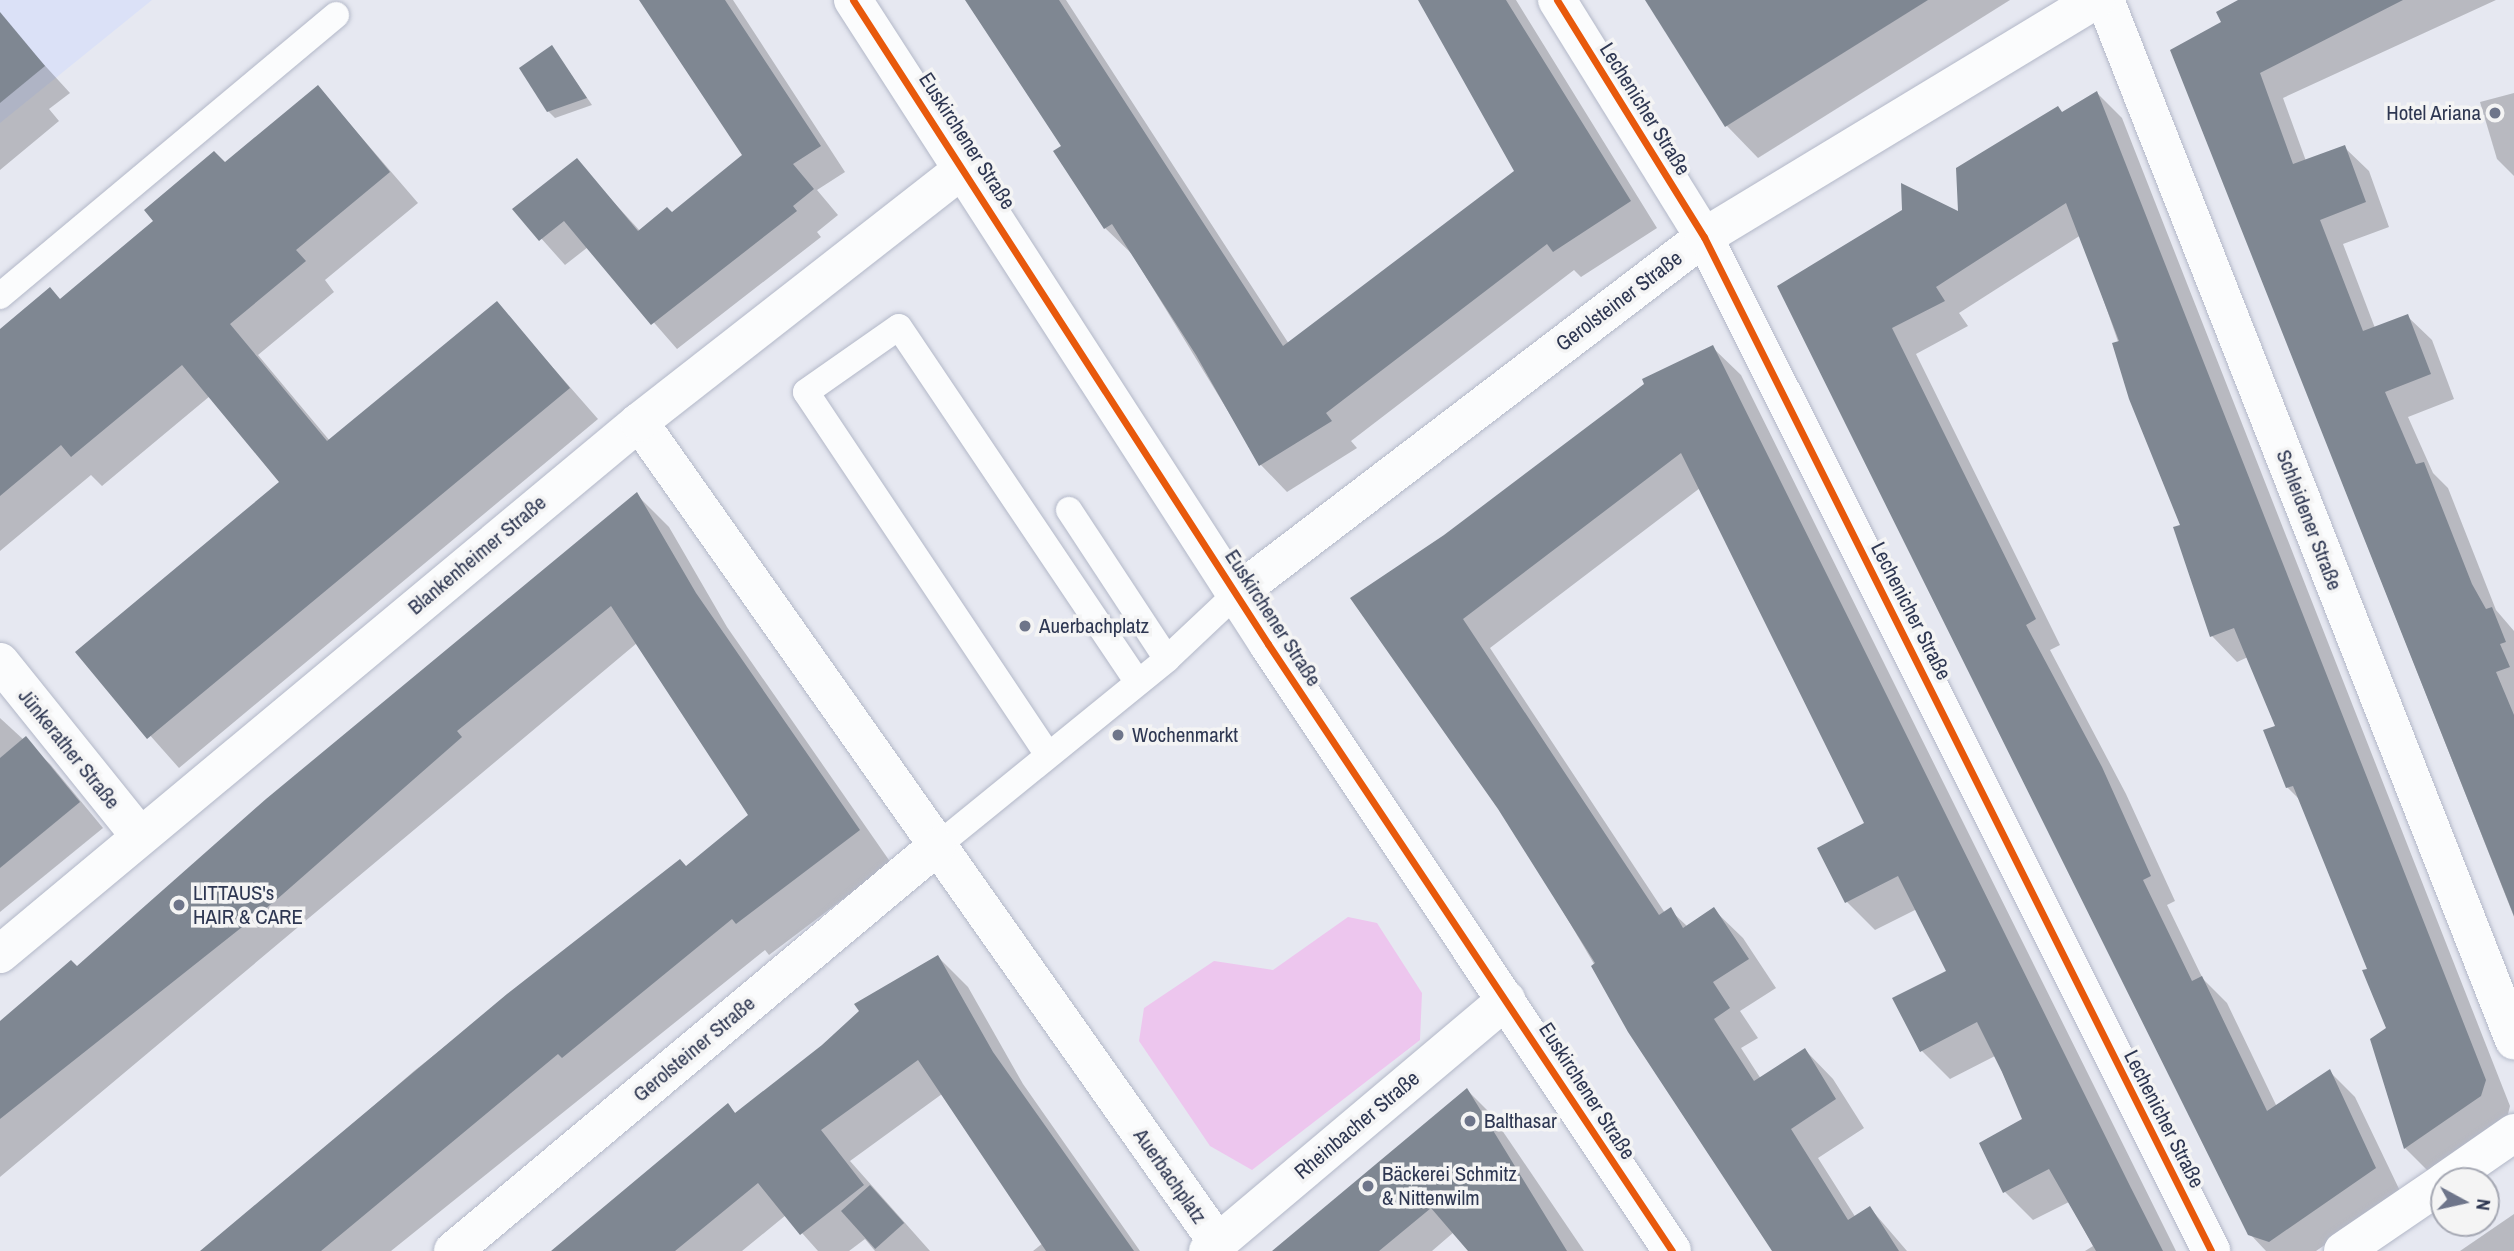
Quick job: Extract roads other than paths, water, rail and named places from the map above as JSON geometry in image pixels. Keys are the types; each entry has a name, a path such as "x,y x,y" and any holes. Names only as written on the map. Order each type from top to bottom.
{"street":[{"name":"Euskirchener Straße","path":"853,0 1237,593 1672,1251"},
{"name":"Lechenicher Straße","path":"1557,0 1704,237 2211,1251"},
{"name":"Gerolsteiner Straße","path":"1237,593 1704,237 2096,0"},
{"name":"Schleidener Straße","path":"2105,0 2514,1040"},
{"name":"Blankenheimer Straße","path":"0,954 139,835 639,422 964,168"},
{"name":"Auerbachplatz","path":"639,422 1213,1247"},
{"name":"Jünkerather Straße","path":"0,662 139,835"},
{"name":"Gerolsteiner Straße","path":"453,1251 936,847"},
{"name":"Rheinbacher Straße","path":"1213,1247 1506,1000"},
{"path":"2464,1167 2514,1133"},
{"path":"2343,1251 2430,1191"}],"lane":[{"path":"0,296 336,15"},
{"path":"1048,755 806,392 899,327 1138,682"},
{"path":"1069,510 1167,659"},
{"path":"936,847 1167,659 1237,593"}],"place":[{"name":"Hotel Ariana","path":"2495,113"},
{"name":"Auerbachplatz","path":"1025,626"},
{"name":"Wochenmarkt","path":"1118,735"},
{"name":"LITTAUS's HAIR & CARE","path":"179,905"},
{"name":"Balthasar","path":"1470,1121"},
{"name":"Bäckerei Schmitz & Nittenwilm","path":"1368,1186"}]}
